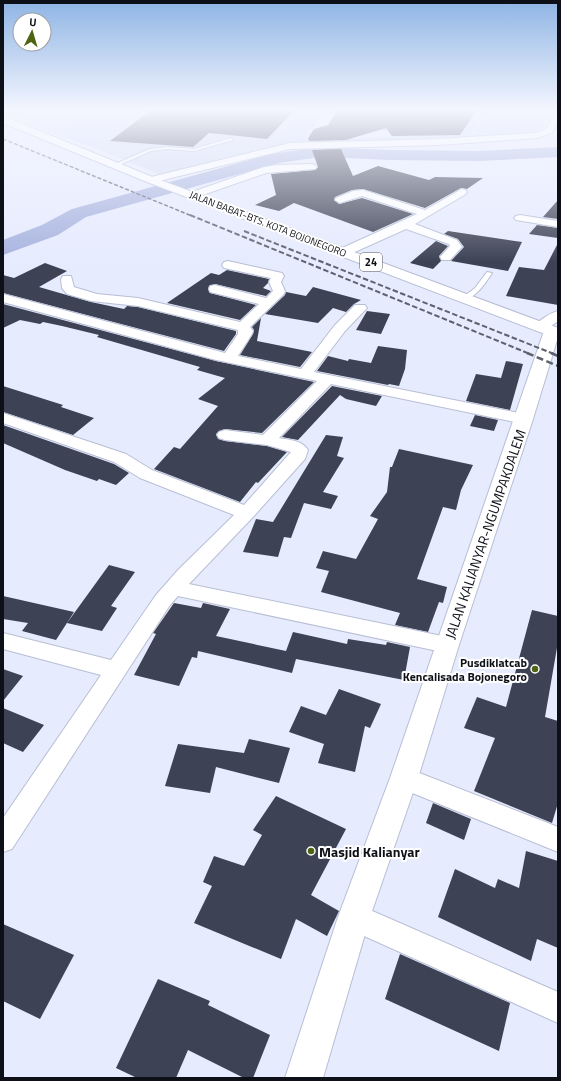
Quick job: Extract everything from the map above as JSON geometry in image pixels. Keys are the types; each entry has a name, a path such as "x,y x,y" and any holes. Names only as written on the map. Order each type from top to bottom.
{"main road":[{"name":"24","path":"105,160 116,165"},
{"name":"JALAN BABAT-BTS. KOTA BOJONEGORO","path":"116,165 188,194 465,298 552,327"},
{"name":"JALAN KALIANYAR-NGUMPAKDALEM","path":"304,1078 354,917 404,778 447,645 524,419 552,327"}],"street":[{"path":"154,181 234,160"},
{"path":"188,194 264,170 276,168 312,167"},
{"path":"344,252 407,225 462,192"},
{"path":"340,200 357,193 363,193 426,214"},
{"path":"520,218 558,224"},
{"path":"407,225 453,242 456,247 446,257"},
{"path":"228,265 278,275 275,282 279,291 269,303 243,327"},
{"path":"67,280 68,288 72,291 96,298 138,302 243,327 246,330 245,334 229,358"},
{"path":"215,289 269,303"},
{"path":"3,298 229,358 524,419"},
{"path":"304,374 340,328 360,308"},
{"path":"267,440 328,379"},
{"path":"3,418 120,458 146,474 247,514"},
{"path":"3,840 116,670 173,588 247,514 299,455 300,450 294,446 267,440 225,435"},
{"path":"173,588 447,645"},
{"path":"3,641 116,670"},
{"path":"404,778 558,840"},
{"path":"354,917 558,1008"}],"lane":[{"path":"116,165 126,160"},
{"path":"465,298 477,289 489,273"}],"shaded area":[{"path":"125,160 220,160 161,175"}],"building":[{"path":"316,160 346,160 353,176 378,166 429,180 435,177 483,178 467,189 461,188 425,208 363,189 352,190 335,197 334,200 339,204 362,198 413,214 373,232 294,203 279,211 255,205 276,195 271,174 315,170 318,167"},
{"path":"558,200 558,219 543,217"},
{"path":"537,225 558,228 558,238 529,234"},
{"path":"448,231 522,242 508,271 451,261 464,247 458,239 444,234"},
{"path":"436,241 448,246 439,256 441,261 433,269 410,263"},
{"path":"558,243 558,305 506,296 519,267 544,270"},
{"path":"45,263 67,271 39,287 91,302 124,309 127,306 138,307 236,331 236,334 224,351 3,293 3,275 14,278"},
{"path":"227,270 269,279 268,283 263,288 271,291 266,296 215,284 209,286 208,289 210,293 256,305 240,320 167,303 211,273 219,275"},
{"path":"313,287 361,300 354,304 346,312 333,308 318,323 265,314 285,295 286,292 306,296"},
{"path":"3,304 216,361 314,382 262,433 225,429 216,434 218,439 225,441 267,446 287,452 258,483 256,482 240,502 154,469 174,447 180,449 218,406 198,399 225,378 197,370 200,367 97,337 99,335 62,326 43,322 40,324 20,320 3,328"},
{"path":"367,311 390,314 381,334 356,330"},
{"path":"261,318 257,341 312,352 300,367 240,355 253,334 254,330 252,327"},
{"path":"378,346 407,350 405,369 399,386 317,371 328,356 348,361 349,359 371,363"},
{"path":"506,361 523,364 510,410 466,401 476,374 501,378"},
{"path":"3,386 63,405 61,407 94,418 73,435 3,412"},
{"path":"332,386 382,396 376,406 346,399 340,395 298,440 282,437"},
{"path":"475,415 498,420 494,431 470,426"},
{"path":"3,425 114,464 129,473 116,485 99,479 97,481 65,470 3,443"},
{"path":"326,435 343,437 337,456 344,458 323,492 338,496 331,509 304,503 291,538 284,537 278,557 243,552 256,519 273,522"},
{"path":"399,449 473,465 461,490 456,510 443,507 417,579 447,587 443,603 439,602 428,632 395,625 400,613 321,592 329,571 316,568 323,551 356,559 378,519 370,516 387,492 390,467 392,467"},
{"path":"109,565 135,572 111,606 117,608 102,631 67,623"},
{"path":"3,596 74,612 56,640 22,631 28,623 3,619"},
{"path":"174,603 201,608 203,603 230,609 216,636 286,651 293,632 347,644 348,639 386,645 387,642 410,647 404,680 296,659 292,673 198,651 197,658 192,657 179,686 134,675 156,634 153,633"},
{"path":"532,610 558,616 558,642 545,717 558,721 558,803 552,823 474,791 495,738 464,728 477,697 506,707"},
{"path":"3,669 23,676 3,701"},
{"path":"339,689 381,704 370,728 365,726 355,772 318,763 324,744 289,732 301,706 326,715"},
{"path":"3,708 44,725 23,752 3,743"},
{"path":"249,739 290,748 279,783 216,767 210,793 165,786 178,744 244,753"},
{"path":"276,796 346,829 311,895 339,911 327,936 296,919 281,959 194,923 212,886 203,882 214,856 244,866 262,835 253,830"},
{"path":"433,803 471,819 464,840 426,823"},
{"path":"526,851 558,861 558,948 537,939 531,961 438,917 455,869 495,888 498,879 519,888"},
{"path":"3,924 74,955 40,1019 3,1001"},
{"path":"400,954 510,1003 499,1051 385,999"},
{"path":"158,979 210,1001 208,1005 270,1035 253,1078 244,1078 188,1050 176,1078 137,1078 116,1068"}],"waterway":[{"path":"3,248 50,230 79,213 268,160"}],"railway":[{"path":"56,160 192,216"},
{"path":"190,215 530,354"},
{"path":"244,231 554,354"},
{"path":"527,353 558,366"},
{"path":"551,353 558,356"}],"place":[{"name":"Pusdiklatcab Kencalisada Bojonegoro","path":"535,669"},
{"name":"Masjid Kalianyar","path":"311,851"}]}
